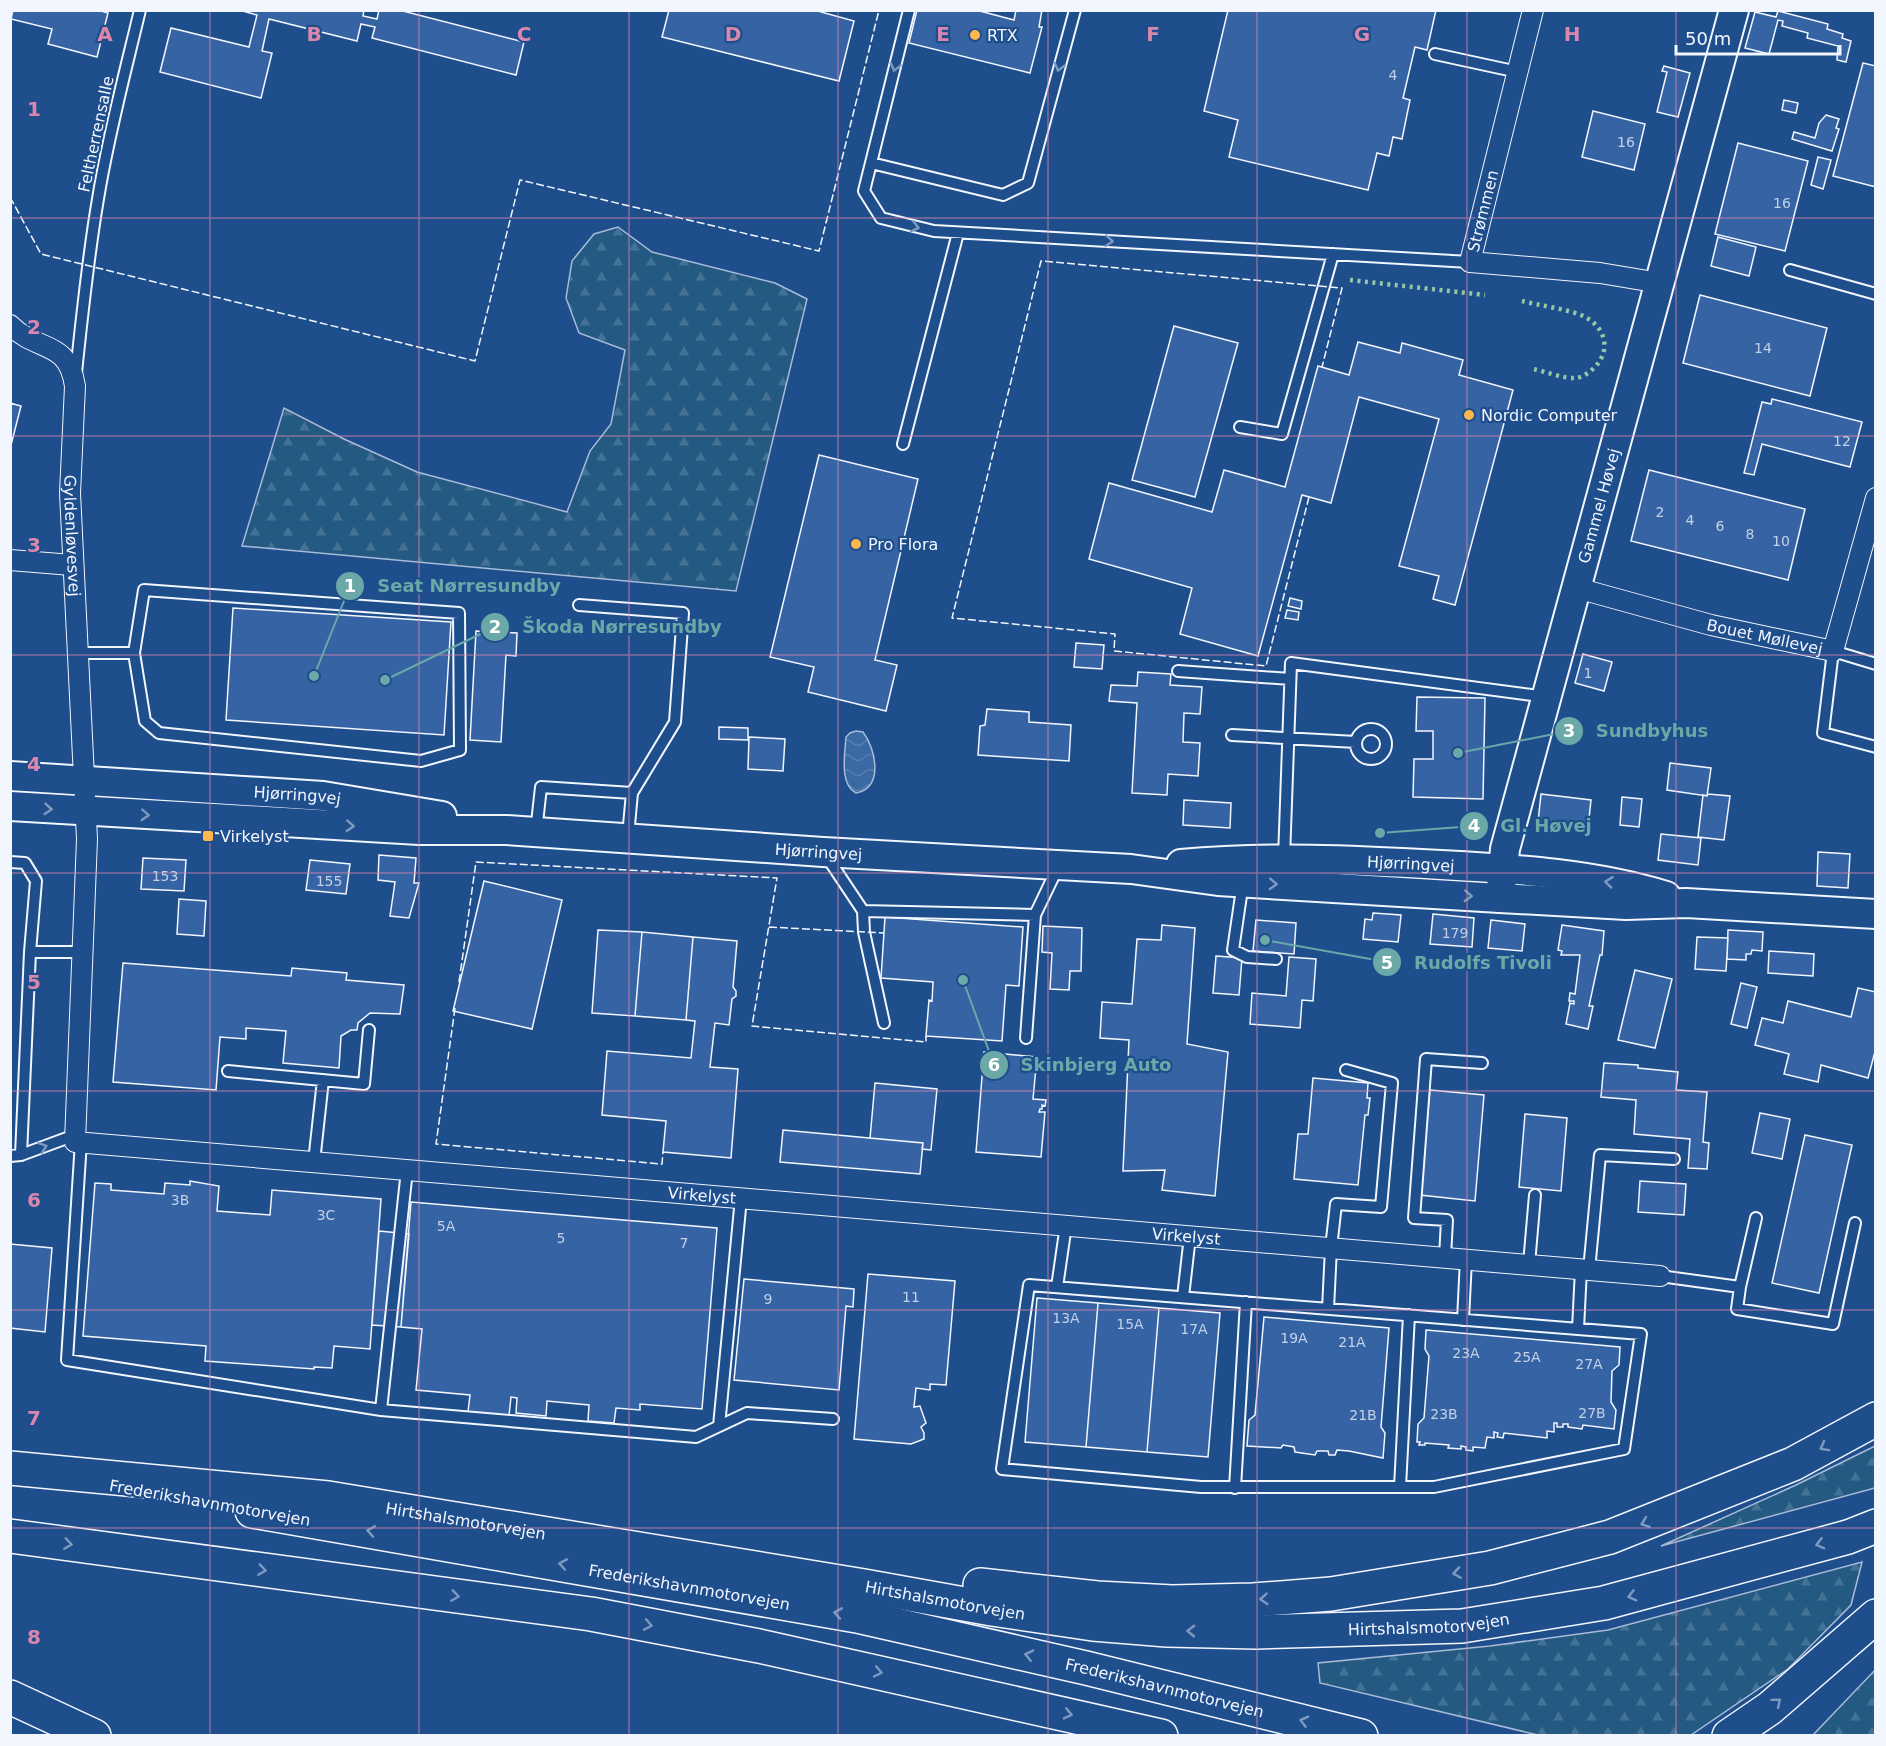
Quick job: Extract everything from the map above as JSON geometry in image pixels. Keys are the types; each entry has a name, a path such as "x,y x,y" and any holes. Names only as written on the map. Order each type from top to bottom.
{"highway":[{"path":"328,1498 867,1567 998,1588 1172,1602 1253,1600 1331,1594 1490,1568 1610,1537 1793,1464 1875,1419"},
{"name":"Hirtshalsmotorvejen","path":"10,1468 328,1498 1093,1624 1167,1630 1256,1632 1462,1626 1604,1603 1848,1537 1875,1526"},
{"name":"Frederikshavnmotorvejen","path":"10,1468 857,1616 1086,1668 1361,1736"},
{"path":"10,1536 591,1614 759,1646 1161,1736"},
{"path":"1729,1736 1770,1708 1875,1616"},
{"path":"10,1697 94,1736"},
{"path":"56,1718 101,1736"}],"main road":[{"name":"Gammel Høvej","path":"1500,898 1505,849 1734,10"},
{"name":"Hjørringvej","path":"10,776 333,797 422,812 506,830"},
{"name":"Hjørringvej","path":"10,807 419,830 506,830 823,852 1131,869 1243,882 1500,898 1626,905 1686,903 1875,914"},
{"name":"Hjørringvej","path":"1131,869 1217,861 1358,860 1503,869 1629,885 1686,903"}],"street":[{"name":"Strømmen","path":"1533,10 1470,262 1600,273 1659,283"},
{"name":"Gyldenløvesvej","path":"10,325 28,339 56,351 65,358 72,369 75,386 70,493 85,781"},
{"name":"Bouet Møllevej","path":"1577,588 1719,627 1833,651 1875,498"},
{"path":"10,560 72,565"},
{"path":"78,1138 87,839 85,781"},
{"name":"Virkelyst","path":"78,1138 314,1162 1660,1276"}],"lane":[{"name":"Feltherrensalle","path":"75,386 87,266 107,149 140,10"},
{"path":"909,10 864,191 881,218 934,231 958,233 1470,262"},
{"path":"871,163 1003,195 1028,183 1074,10"},
{"path":"1435,54 1518,72"},
{"path":"903,444 958,233"},
{"path":"1240,427 1282,434 1333,254"},
{"path":"1790,270 1875,294"},
{"path":"144,590 459,613 460,750 422,761 159,733 145,721 134,653 144,590"},
{"path":"579,605 683,613 675,722 632,793 628,838"},
{"path":"1875,664 1833,651 1823,733 1875,747"},
{"path":"77,653 134,653"},
{"path":"1284,859 1291,663 1547,697"},
{"path":"1178,671 1290,679"},
{"path":"1232,735 1356,742"},
{"path":"536,832 541,787 632,793"},
{"path":"823,852 863,911 864,932 884,1023"},
{"path":"10,862 25,863 36,881 16,1155 78,1138 67,1360 381,1410 696,1437 747,1413 833,1419"},
{"path":"1026,1038 1035,915 1059,865"},
{"path":"1243,882 1233,950 1247,957 1276,959"},
{"path":"863,911 1035,915"},
{"path":"30,952 83,952"},
{"path":"228,1071 364,1084 369,1030"},
{"path":"1445,1257 1447,1220 1414,1218 1426,1059 1482,1063"},
{"path":"1328,1309 1336,1204 1381,1207 1392,1083 1346,1070"},
{"path":"314,1162 323,1080"},
{"path":"1578,1329 1600,1155 1674,1159"},
{"path":"381,1410 407,1170"},
{"path":"1529,1264 1535,1195"},
{"path":"719,1426 741,1198"},
{"path":"1756,1218 1737,1309 1833,1324 1855,1223"},
{"path":"1057,1287 1066,1225"},
{"path":"1183,1297 1190,1236"},
{"path":"1463,1320 1466,1259"},
{"path":"1660,1276 1740,1287"},
{"path":"1029,1285 1057,1287 1641,1334 1624,1449 1434,1487 1201,1487 1002,1468 1029,1285"},
{"path":"1235,1488 1246,1302"},
{"path":"1400,1487 1409,1315"}],"green space":[{"path":"618,227 652,252 775,283 807,299 736,591 242,546 284,408 344,439 417,472 567,512 590,451 611,424 625,350 579,333 566,298 572,261 594,234"},
{"path":"1875,1446 1875,1488 1661,1546 1796,1485"},
{"path":"1862,1562 1851,1605 1788,1669 1691,1735 1538,1735 1320,1683 1318,1663 1490,1646 1608,1630"},
{"path":"1875,1670 1875,1735 1813,1735"}],"water":[{"path":"856,731 863,732 868,739 875,767 871,784 865,790 856,793 847,783 844,760 846,737"}],"building":[{"path":"13,10 98,10 108,13 97,57 48,44 52,29 11,19"},
{"path":"239,10 364,10 363,16 377,19 379,10 399,10 524,42 516,75 372,38 375,27 361,24 357,41 269,19 262,51 272,53 261,98 160,72 171,28 249,47 257,15"},
{"path":"669,10 814,10 854,21 839,81 662,37"},
{"name":"RTX","path":"917,10 976,10 1014,20 1016,10 1042,10 1039,27 1042,27 1030,73 909,43"},
{"path":"1228,10 1436,10 1427,50 1415,47 1403,98 1410,100 1402,139 1393,137 1389,156 1377,153 1368,190 1229,157 1238,120 1204,111"},
{"path":"1778,11 1828,24 1827,29 1843,34 1842,38 1851,41 1846,62 1837,60 1838,46 1807,38 1808,33 1782,26 1783,21 1778,20 1769,54 1745,48 1755,12 1776,17"},
{"path":"1863,63 1876,66 1876,187 1833,176"},
{"path":"1664,66 1690,73 1678,117 1657,112 1667,72 1662,71"},
{"path":"1784,100 1798,103 1796,113 1782,110"},
{"path":"1593,111 1645,124 1634,170 1582,157"},
{"path":"1826,115 1839,119 1836,128 1839,129 1832,151 1792,139 1794,132 1815,138 1819,123"},
{"path":"1738,143 1808,161 1785,251 1715,234"},
{"path":"1818,157 1831,160 1823,189 1811,185"},
{"path":"1718,237 1756,247 1749,276 1711,266"},
{"path":"1700,295 1827,328 1810,396 1683,363"},
{"path":"1174,326 1238,343 1195,497 1132,480"},
{"path":"1358,342 1400,353 1402,343 1463,360 1459,375 1513,390 1455,605 1433,599 1439,576 1399,566 1439,419 1359,397 1331,503 1302,495 1258,656 1180,634 1192,588 1089,559 1109,483 1212,512 1224,470 1285,487 1318,366 1349,375"},
{"path":"1772,399 1862,422 1850,467 1762,444 1754,475 1744,473 1762,402 1771,404"},
{"path":"10,403 21,406 10,449"},
{"path":"819,455 918,479 875,660 897,665 886,711 808,692 814,667 770,657"},
{"path":"1649,470 1805,509 1788,580 1631,541"},
{"path":"1290,598 1302,601 1301,609 1288,606"},
{"path":"233,608 451,622 444,735 226,720"},
{"path":"1287,610 1299,612 1298,620 1285,618"},
{"path":"476,631 517,633 516,656 506,655 501,742 470,740"},
{"path":"1076,643 1104,645 1102,669 1074,667"},
{"path":"1583,654 1612,662 1604,691 1575,683"},
{"path":"1138,672 1171,674 1170,685 1202,687 1200,714 1184,713 1183,742 1200,743 1198,776 1168,774 1167,795 1132,793 1137,703 1109,701 1111,685 1137,686"},
{"path":"1417,697 1485,698 1483,799 1413,797 1414,759 1433,759 1433,731 1416,731"},
{"path":"987,709 1029,712 1029,722 1071,725 1069,761 978,755 980,726 985,725"},
{"path":"719,727 748,728 748,740 719,739"},
{"path":"749,737 785,739 783,771 748,769"},
{"path":"1670,763 1711,768 1707,796 1667,790"},
{"path":"1541,794 1591,800 1588,828 1538,822"},
{"path":"1703,795 1730,796 1724,840 1698,837"},
{"path":"1622,797 1642,799 1639,827 1620,825"},
{"path":"1184,800 1231,803 1230,828 1183,825"},
{"path":"1661,834 1701,838 1698,865 1658,860"},
{"path":"1818,852 1850,854 1848,888 1817,886"},
{"path":"379,855 416,858 414,883 419,883 409,918 390,916 395,882 378,880"},
{"path":"143,858 186,860 184,891 141,889"},
{"path":"310,860 350,864 346,894 306,890"},
{"path":"484,881 562,900 532,1029 453,1011"},
{"path":"179,899 206,901 204,936 177,934"},
{"path":"1373,913 1401,915 1398,942 1363,939 1365,919 1372,920"},
{"path":"1433,914 1474,918 1472,947 1430,944"},
{"path":"885,917 1023,927 1019,986 1006,985 1002,1041 926,1036 933,982 881,978"},
{"path":"1256,920 1296,923 1294,954 1253,951"},
{"path":"1491,920 1525,924 1522,951 1488,948"},
{"path":"1162,925 1195,928 1187,1044 1228,1052 1215,1196 1162,1190 1165,1170 1123,1171 1129,1040 1100,1038 1102,1002 1132,1004 1137,939 1161,940"},
{"path":"1562,925 1604,931 1602,955 1600,955 1589,1006 1593,1006 1588,1029 1566,1024 1570,1003 1574,1004 1574,1001 1569,1001 1570,993 1575,994 1580,955 1561,955 1562,951 1558,950"},
{"path":"1043,926 1082,928 1081,971 1070,971 1069,990 1050,989 1052,953 1042,952"},
{"path":"598,930 642,932 635,1016 592,1013"},
{"path":"1728,930 1763,932 1762,951 1752,950 1751,954 1746,954 1746,960 1727,959"},
{"path":"642,932 693,937 686,1020 635,1016"},
{"path":"693,937 737,941 733,987 736,996 732,999 729,1025 715,1023 710,1067 738,1069 731,1158 663,1152 666,1121 602,1115 607,1051 691,1058 695,1021 686,1020"},
{"path":"1697,937 1728,938 1726,971 1695,969"},
{"path":"1769,951 1814,954 1813,976 1768,973"},
{"path":"1216,956 1242,958 1239,995 1213,993"},
{"path":"1289,957 1316,959 1313,1001 1302,1000 1300,1028 1250,1024 1252,993 1286,996"},
{"path":"123,963 291,976 292,968 347,973 346,980 404,985 400,1014 370,1013 358,1023 357,1030 351,1030 341,1036 339,1068 283,1063 286,1031 246,1028 246,1039 220,1037 216,1090 113,1082"},
{"path":"1635,970 1672,979 1655,1048 1618,1040"},
{"path":"1741,983 1757,987 1747,1028 1731,1024"},
{"path":"1858,988 1876,992 1876,1048 1868,1078 1821,1065 1818,1082 1784,1074 1789,1054 1755,1045 1762,1018 1783,1023 1788,1001 1851,1017"},
{"path":"984,1052 1037,1057 1033,1099 1046,1100 1045,1106 1042,1105 1039,1112 1045,1112 1041,1157 976,1152"},
{"path":"1604,1063 1638,1065 1638,1068 1678,1072 1676,1090 1707,1092 1703,1142 1709,1143 1707,1169 1688,1168 1690,1139 1634,1134 1636,1100 1601,1097"},
{"path":"1313,1078 1368,1083 1367,1098 1370,1098 1368,1115 1365,1115 1358,1185 1294,1179 1298,1134 1308,1134"},
{"path":"875,1083 937,1089 931,1150 922,1149 923,1143 870,1138"},
{"path":"1430,1090 1484,1095 1475,1201 1420,1195"},
{"path":"1760,1113 1790,1119 1782,1159 1752,1153"},
{"path":"1525,1114 1567,1118 1561,1191 1519,1187"},
{"path":"783,1130 923,1143 920,1174 780,1162"},
{"path":"1805,1135 1852,1145 1819,1293 1772,1283"},
{"path":"190,1181 219,1186 217,1211 270,1215 272,1190 381,1199 370,1349 334,1346 332,1368 314,1367 314,1369 205,1361 206,1346 83,1336 95,1183 111,1184 111,1190 164,1194 165,1183 190,1185"},
{"path":"1640,1181 1686,1184 1684,1215 1638,1212"},
{"path":"411,1202 717,1228 702,1409 640,1404 640,1410 616,1408 614,1423 588,1421 589,1405 547,1401 546,1416 516,1413 517,1398 511,1397 509,1416 468,1412 470,1395 416,1390 422,1329 401,1327"},
{"path":"379,1231 409,1234 401,1327 372,1325"},
{"path":"10,1244 52,1248 45,1332 10,1328"},
{"path":"868,1274 955,1281 946,1385 930,1384 930,1390 916,1388 914,1407 920,1406 926,1423 921,1427 924,1439 911,1444 854,1439"},
{"path":"744,1279 854,1289 853,1307 846,1306 839,1390 734,1380"},
{"path":"1037,1298 1098,1303 1086,1447 1025,1442"},
{"path":"1098,1303 1159,1308 1147,1452 1086,1447"},
{"path":"1159,1308 1220,1313 1208,1457 1147,1452"},
{"path":"1264,1317 1389,1328 1381,1427 1385,1433 1383,1458 1337,1450 1335,1455 1329,1455 1328,1451 1317,1451 1315,1455 1295,1452 1294,1447 1283,1445 1281,1448 1247,1446 1249,1420 1255,1415"},
{"path":"1426,1330 1620,1347 1619,1365 1612,1371 1611,1402 1616,1410 1614,1429 1583,1425 1582,1429 1568,1427 1568,1424 1557,1427 1557,1423 1554,1423 1554,1432 1547,1431 1547,1438 1504,1433 1503,1438 1497,1437 1498,1433 1494,1432 1494,1438 1487,1437 1485,1448 1473,1447 1473,1451 1461,1446 1461,1449 1448,1448 1449,1445 1425,1443 1425,1445 1419,1445 1420,1442 1417,1442 1418,1424 1424,1418 1429,1356 1425,1349"}],"hedge":[{"path":"1350,280 1485,295"},
{"path":"1522,301 1579,314 1598,327 1604,340 1600,360 1591,371 1580,377 1565,377 1533,369"}],"fence":[{"path":"10,197 41,254 475,361 520,180 819,251 879,10"},
{"path":"1309,497 1266,666 1114,651 1115,634 952,618 1041,261 1342,288 1322,367"},
{"path":"459,982 476,862 777,878 752,1026 926,1042 926,1036"},
{"path":"769,927 884,933"},
{"path":"455,1008 436,1144 662,1164 663,1152"}],"place":[{"name":"RTX","path":"975,35"},
{"name":"Nordic Computer","path":"1469,415"},
{"name":"Pro Flora","path":"856,544"},
{"name":"Seat Nørresundby","path":"314,676"},
{"name":"Škoda Nørresundby","path":"385,680"},
{"name":"Sundbyhus","path":"1458,753"},
{"name":"Gl. Høvej","path":"1380,833"},
{"name":"Virkelyst","path":"208,836"},
{"name":"Rudolfs Tivoli","path":"1265,940"},
{"name":"Skinbjerg Auto","path":"963,980"}]}
